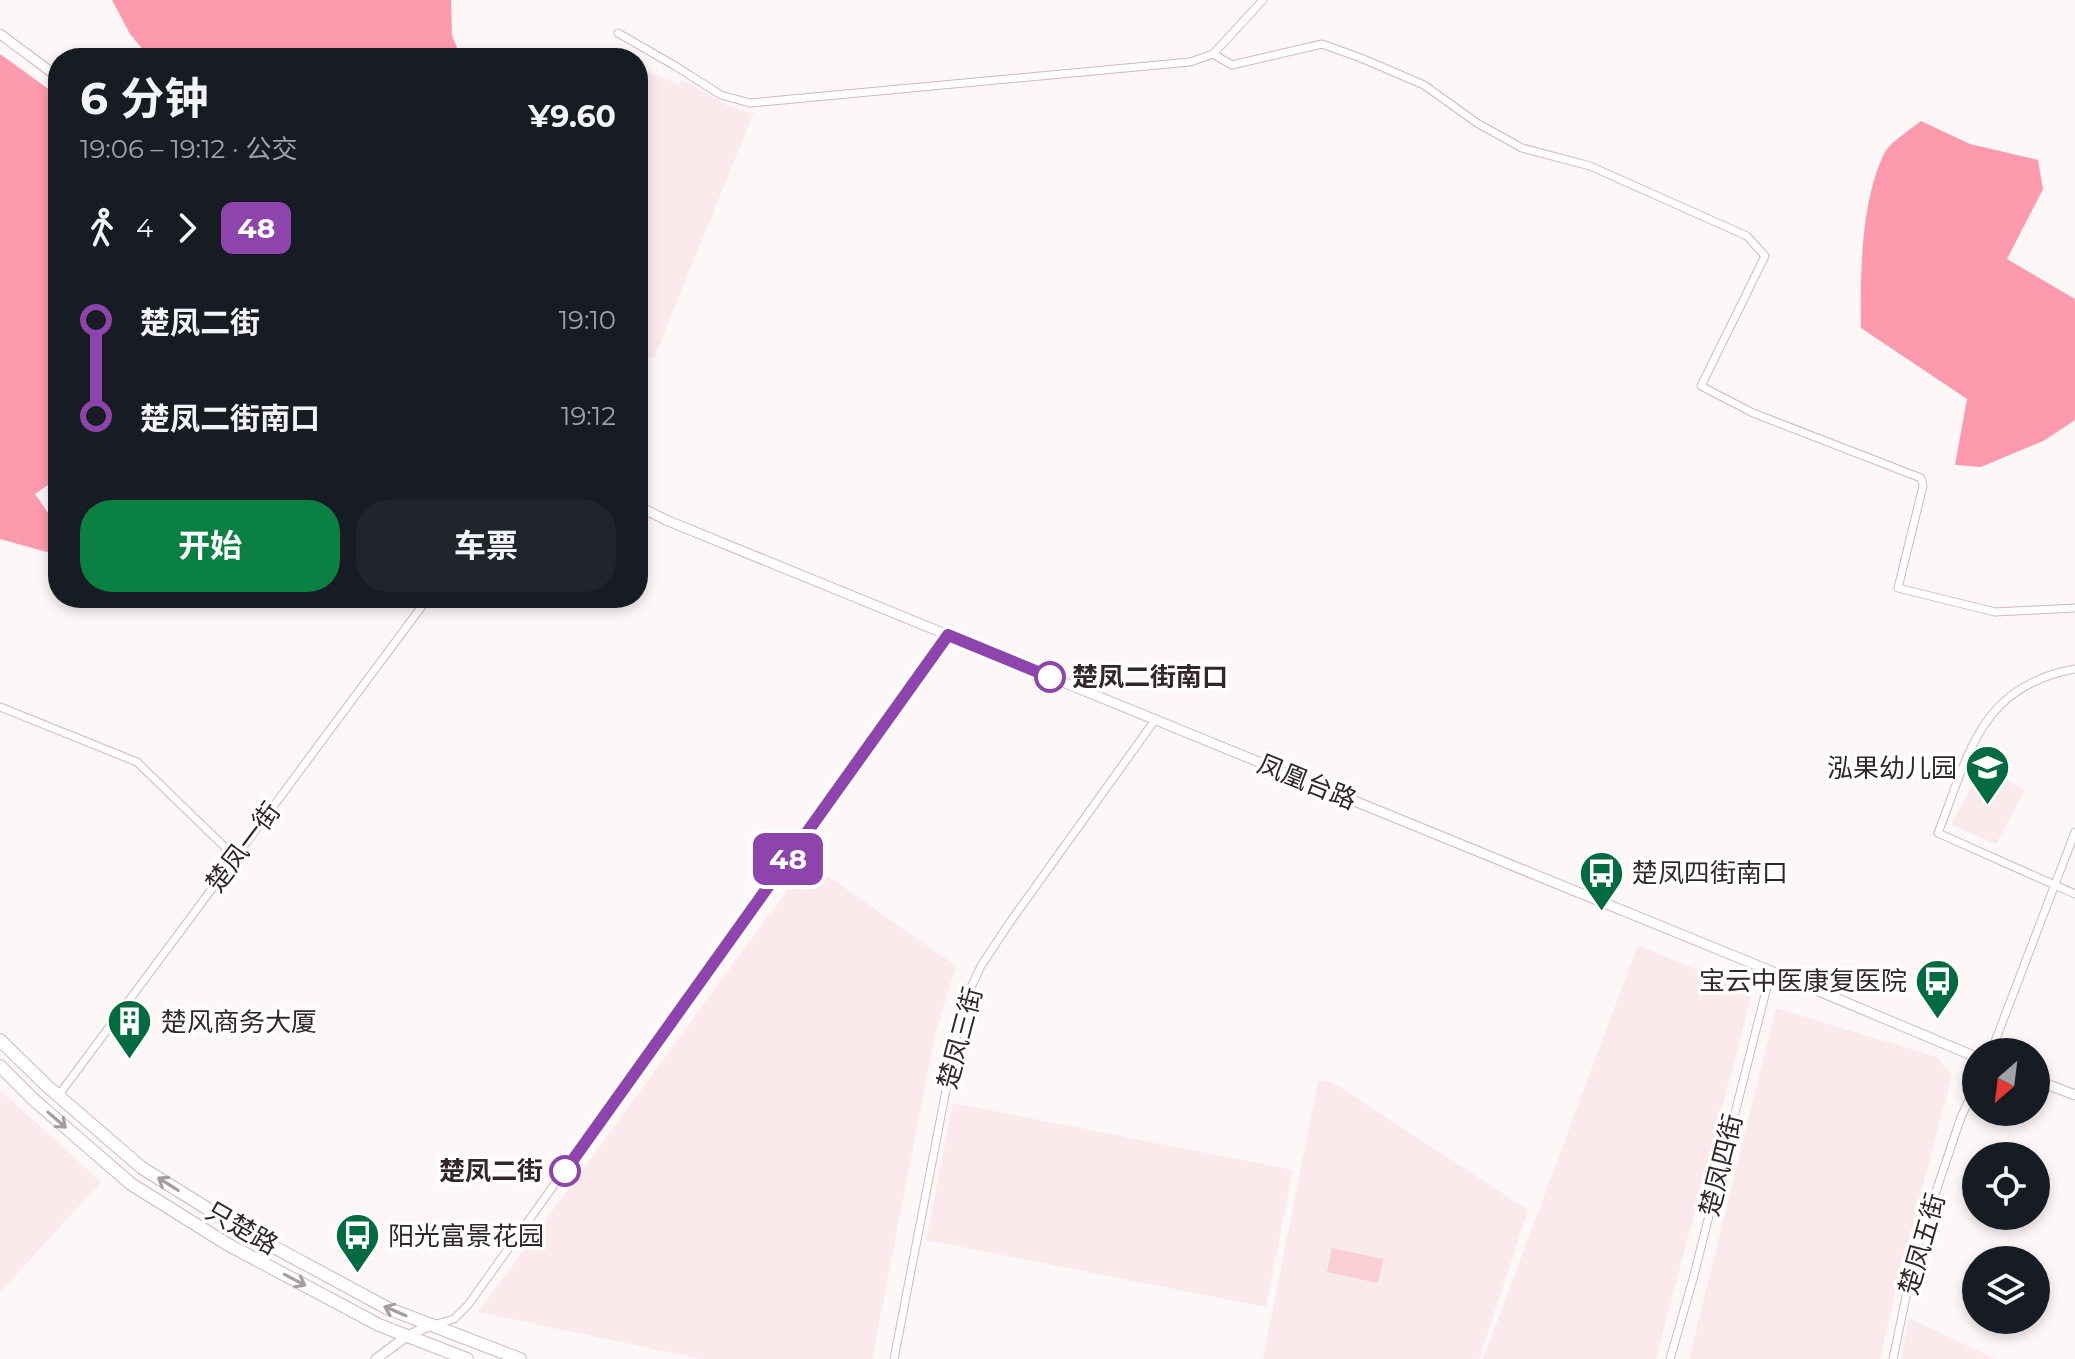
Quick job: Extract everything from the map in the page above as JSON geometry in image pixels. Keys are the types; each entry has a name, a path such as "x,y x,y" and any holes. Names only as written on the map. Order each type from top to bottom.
{"main road":[{"name":"只楚路","path":"0,1040 58,1096 142,1168 237,1227 387,1308 520,1359"},
{"name":"只楚路","path":"0,1066 34,1100 131,1184 227,1244 379,1325 467,1359"}],"street":[{"path":"648,50 721,95 750,103 1190,62 1213,54 1263,0"},
{"path":"618,33 644,48"},
{"path":"0,34 48,70"},
{"path":"1213,54 1232,65 1322,44 1424,85 1477,123 1522,148 1590,166 1747,236 1765,256 1701,386 1753,413 1921,478 1923,486 1898,588 1995,612 2075,608"},
{"name":"凤凰台路","path":"648,511 1962,1051"},
{"name":"楚凤一街","path":"58,1096 421,608"},
{"path":"376,1359 407,1336 454,1319 468,1305 948,635"},
{"path":"2075,669 2038,679 2016,690 1994,710 1975,741 1938,833 2075,894"},
{"path":"0,707 137,762 235,857"},
{"name":"楚凤三街","path":"894,1359 967,994 1008,925 1155,720"},
{"path":"1996,1038 2073,844 2075,832"},
{"name":"楚凤四街","path":"1670,1359 1771,971"},
{"path":"2050,1085 2075,1095"},
{"name":"楚凤五街","path":"1893,1359 1915,1254 1962,1115"}],"shaded area":[{"path":"112,0 451,0 452,35 457,48 142,48 130,34"},
{"path":"0,54 48,89 48,485 35,494 48,513 48,552 0,539"},
{"path":"648,71 679,85 682,80 728,106 754,112 655,356 648,357"},
{"path":"1921,121 1970,144 2038,160 2043,189 2007,259 2075,299 2075,420 2045,440 1981,467 1955,465 1967,399 1861,328 1866,216 1876,173 1887,150"},
{"name":"泓果幼儿园","path":"1982,767 2025,790 1996,844 1951,825"},
{"path":"808,862 956,966 936,1031 872,1359 701,1359 478,1312"},
{"path":"1638,945 1740,988 1751,998 1656,1359 1483,1359"},
{"path":"1776,1008 1937,1057 1952,1075 1880,1359 1689,1359"},
{"path":"1318,1081 1332,1082 1528,1210 1479,1359 1263,1359"},
{"path":"0,1090 101,1182 0,1292"},
{"path":"953,1103 1293,1170 1266,1307 926,1240"},
{"path":"1332,1248 1383,1259 1378,1283 1327,1272"},
{"path":"1909,1318 1995,1359 1901,1359"}],"bus line":[{"name":"48","path":"565,1171 948,635 1050,677"}],"place":[{"name":"楚凤二街南口","path":"1050,677"},
{"name":"泓果幼儿园","path":"1988,807"},
{"name":"楚凤四街南口","path":"1601,912"},
{"name":"宝云中医康复医院","path":"1938,1020"},
{"name":"楚风商务大厦","path":"130,1061"},
{"name":"楚凤二街","path":"565,1171"},
{"name":"阳光富景花园","path":"357,1275"}]}
